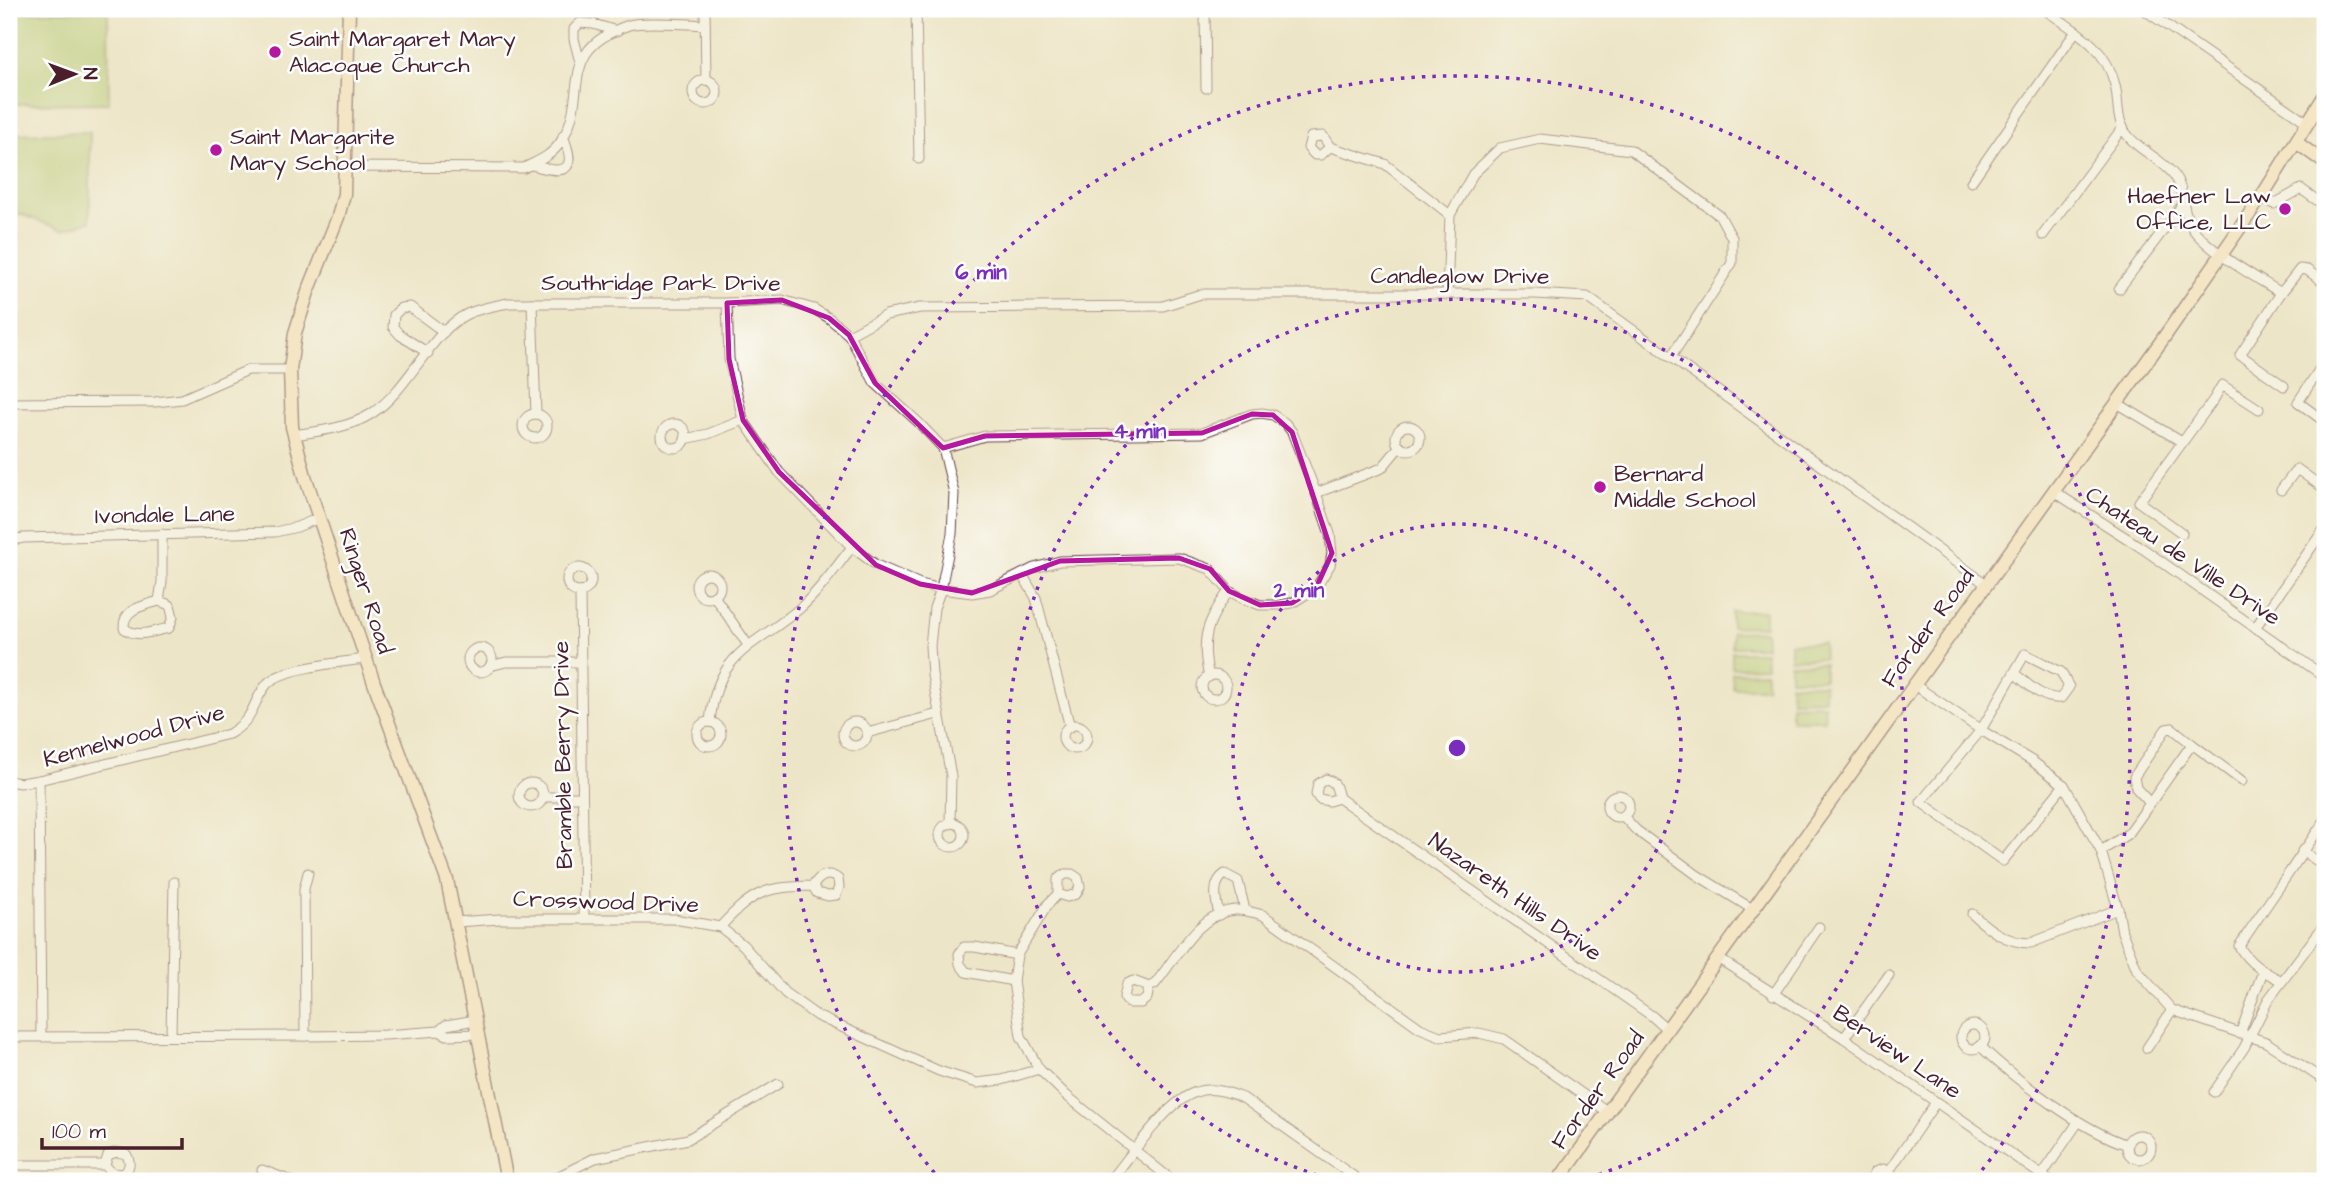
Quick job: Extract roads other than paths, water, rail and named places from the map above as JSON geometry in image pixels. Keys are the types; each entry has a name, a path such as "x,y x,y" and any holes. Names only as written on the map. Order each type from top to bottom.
{"main road":[{"name":"Ringer Road","path":"349,9 346,167 341,207 303,305 293,341 290,415 319,518 365,659 442,867 480,1034 507,1181"},
{"name":"Forder Road","path":"1558,1181 2117,403 2262,196 2325,95"},
{"path":"2296,142 2325,163"}],"street":[{"path":"705,9 706,80"},
{"path":"916,9 919,159"},
{"path":"1206,9 1206,88"},
{"path":"1325,9 1342,9"},
{"path":"2044,9 2089,41 2107,60 2126,135 2176,177 2190,224 2197,234 2281,293"},
{"path":"2143,9 2308,122"},
{"path":"580,62 574,29 580,23 617,31"},
{"path":"346,167 524,168 550,154 563,136 571,115 580,62 587,51 599,41 631,24 705,24"},
{"path":"1971,182 2076,31"},
{"path":"2043,235 2123,127"},
{"path":"531,164 558,172 566,170 570,165 570,155 563,136"},
{"path":"1447,295 1450,215 1473,174 1500,148 1540,139 1631,150 1720,216 1732,237 1732,263 1671,357"},
{"path":"1330,147 1384,164 1450,215"},
{"path":"2262,196 2274,204 2301,189 2325,206"},
{"path":"2119,289 2183,204"},
{"path":"2284,386 2240,355 2300,269 2307,270 2325,283"},
{"name":"Candleglow Drive","path":"849,335 886,316 920,308 1163,306 1201,294 1535,294 1587,297 1986,584"},
{"name":"Southridge Park Drive","path":"294,435 343,426 371,414 398,390 443,332 466,315 486,307 508,303 727,303 782,300 796,303 830,318 849,335 875,383 943,448 954,492 955,513 941,589 934,608 930,646 951,776 950,824"},
{"path":"532,303 536,414"},
{"path":"727,303 729,359 743,420 779,472 852,547 876,565 920,584 972,593 990,590 1034,568 1060,561 1179,558 1210,569 1229,591 1260,605 1279,605 1292,603 1316,588 1324,577 1332,553 1330,534 1292,432 1273,415 1252,414 1202,433 985,436 943,448"},
{"path":"428,353 400,335 393,327 394,315 401,308 410,307 443,332"},
{"path":"2325,361 2298,402 2325,422"},
{"path":"9,403 155,402 182,399 248,370 290,370"},
{"path":"2182,533 2139,502 2222,385 2259,409"},
{"path":"2117,403 2182,442"},
{"path":"685,439 708,434 743,420"},
{"path":"1316,493 1382,468 1400,446"},
{"path":"2281,489 2297,469 2325,489"},
{"name":"Chateau de Ville Drive","path":"2053,491 2143,548 2325,677"},
{"name":"Ivondale Lane","path":"9,541 23,537 275,532 319,518"},
{"path":"2255,628 2325,528"},
{"path":"159,601 162,582 162,534"},
{"path":"710,722 712,702 721,676 748,645 799,609 819,590 852,547"},
{"path":"1022,574 1036,598 1070,727"},
{"path":"1209,677 1204,657 1205,635 1214,611 1229,591"},
{"name":"Bramble Berry Drive","path":"580,592 584,918"},
{"path":"714,596 748,645"},
{"path":"159,601 170,605 173,617 169,628 139,634 130,633 124,628 124,619 129,611 159,601"},
{"path":"2014,673 2039,693 2054,699 2061,698 2069,687 2062,672 2025,654 2014,673 1981,730 1921,802 2003,861 2064,785"},
{"name":"Kennelwood Drive","path":"9,781 20,783 39,780 229,734 251,717 268,683 276,677 299,670 365,659"},
{"path":"490,666 506,662 581,662"},
{"path":"1913,684 2032,761 2064,785 2101,851 2122,932 2137,970 2172,1010 2266,1042 2325,1081"},
{"path":"867,733 939,714"},
{"path":"2150,803 2136,788 2134,777 2166,729 2172,728 2242,781"},
{"path":"2101,851 2129,833 2192,744"},
{"path":"39,780 41,1036"},
{"path":"542,797 582,797"},
{"name":"Nazareth Hills Drive","path":"1339,797 1652,1016 1668,1030"},
{"path":"1623,816 1636,830 1697,875 1754,910"},
{"path":"2282,981 2246,958 2239,946 2325,820"},
{"path":"2302,851 2325,866"},
{"path":"305,1036 304,889 307,873"},
{"path":"1219,915 1216,885 1219,878 1225,874 1238,881 1245,910"},
{"path":"171,1036 174,882"},
{"path":"720,927 754,895 785,887 813,886"},
{"path":"1058,894 1048,904 1017,955 1013,981 1021,1036 1039,1069 1067,1096 1173,1181"},
{"path":"1972,914 2006,939 2031,943 2118,909"},
{"path":"1149,987 1155,984 1198,929 1210,918 1234,910 1245,910 1263,915 1420,1028 1440,1036 1479,1033 1504,1039 1608,1112"},
{"name":"Crosswood Drive","path":"456,922 584,918 685,920 720,927 743,944 794,1001 817,1016 939,1071 977,1083 1002,1080 1039,1069"},
{"path":"2214,1092 2245,1035 2268,1000 2325,924"},
{"path":"1773,995 1819,927"},
{"path":"1013,981 966,972 960,964 959,954 964,947 975,947 1017,955"},
{"name":"Berview Lane","path":"1719,959 1844,1038 2043,1179"},
{"path":"2245,1035 2263,971"},
{"path":"1844,1038 1889,975"},
{"path":"2147,1048 2172,1010"},
{"path":"439,1031 446,1025 476,1020"},
{"path":"9,1037 385,1035 439,1031 447,1035 480,1034"},
{"path":"1980,1046 2008,1072 2079,1121 2128,1144"},
{"path":"549,1181 595,1158 627,1149 688,1139 778,1084"},
{"path":"1110,1181 1176,1103 1196,1092 1220,1090 1243,1098 1360,1181"},
{"path":"1889,1171 1936,1102"},
{"path":"2043,1179 2079,1121"},
{"path":"9,1165 106,1165"},
{"path":"1871,1181 1871,1175 1883,1169 1889,1171 1894,1181"},
{"path":"262,1170 291,1181"}],"place":[{"name":"Saint Margaret Mary Alacoque Church","path":"275,52"},
{"name":"Saint Margarite Mary School","path":"216,150"},
{"name":"Haefner Law Office, LLC","path":"2285,209"},
{"name":"Bernard Middle School","path":"1600,487"}]}
